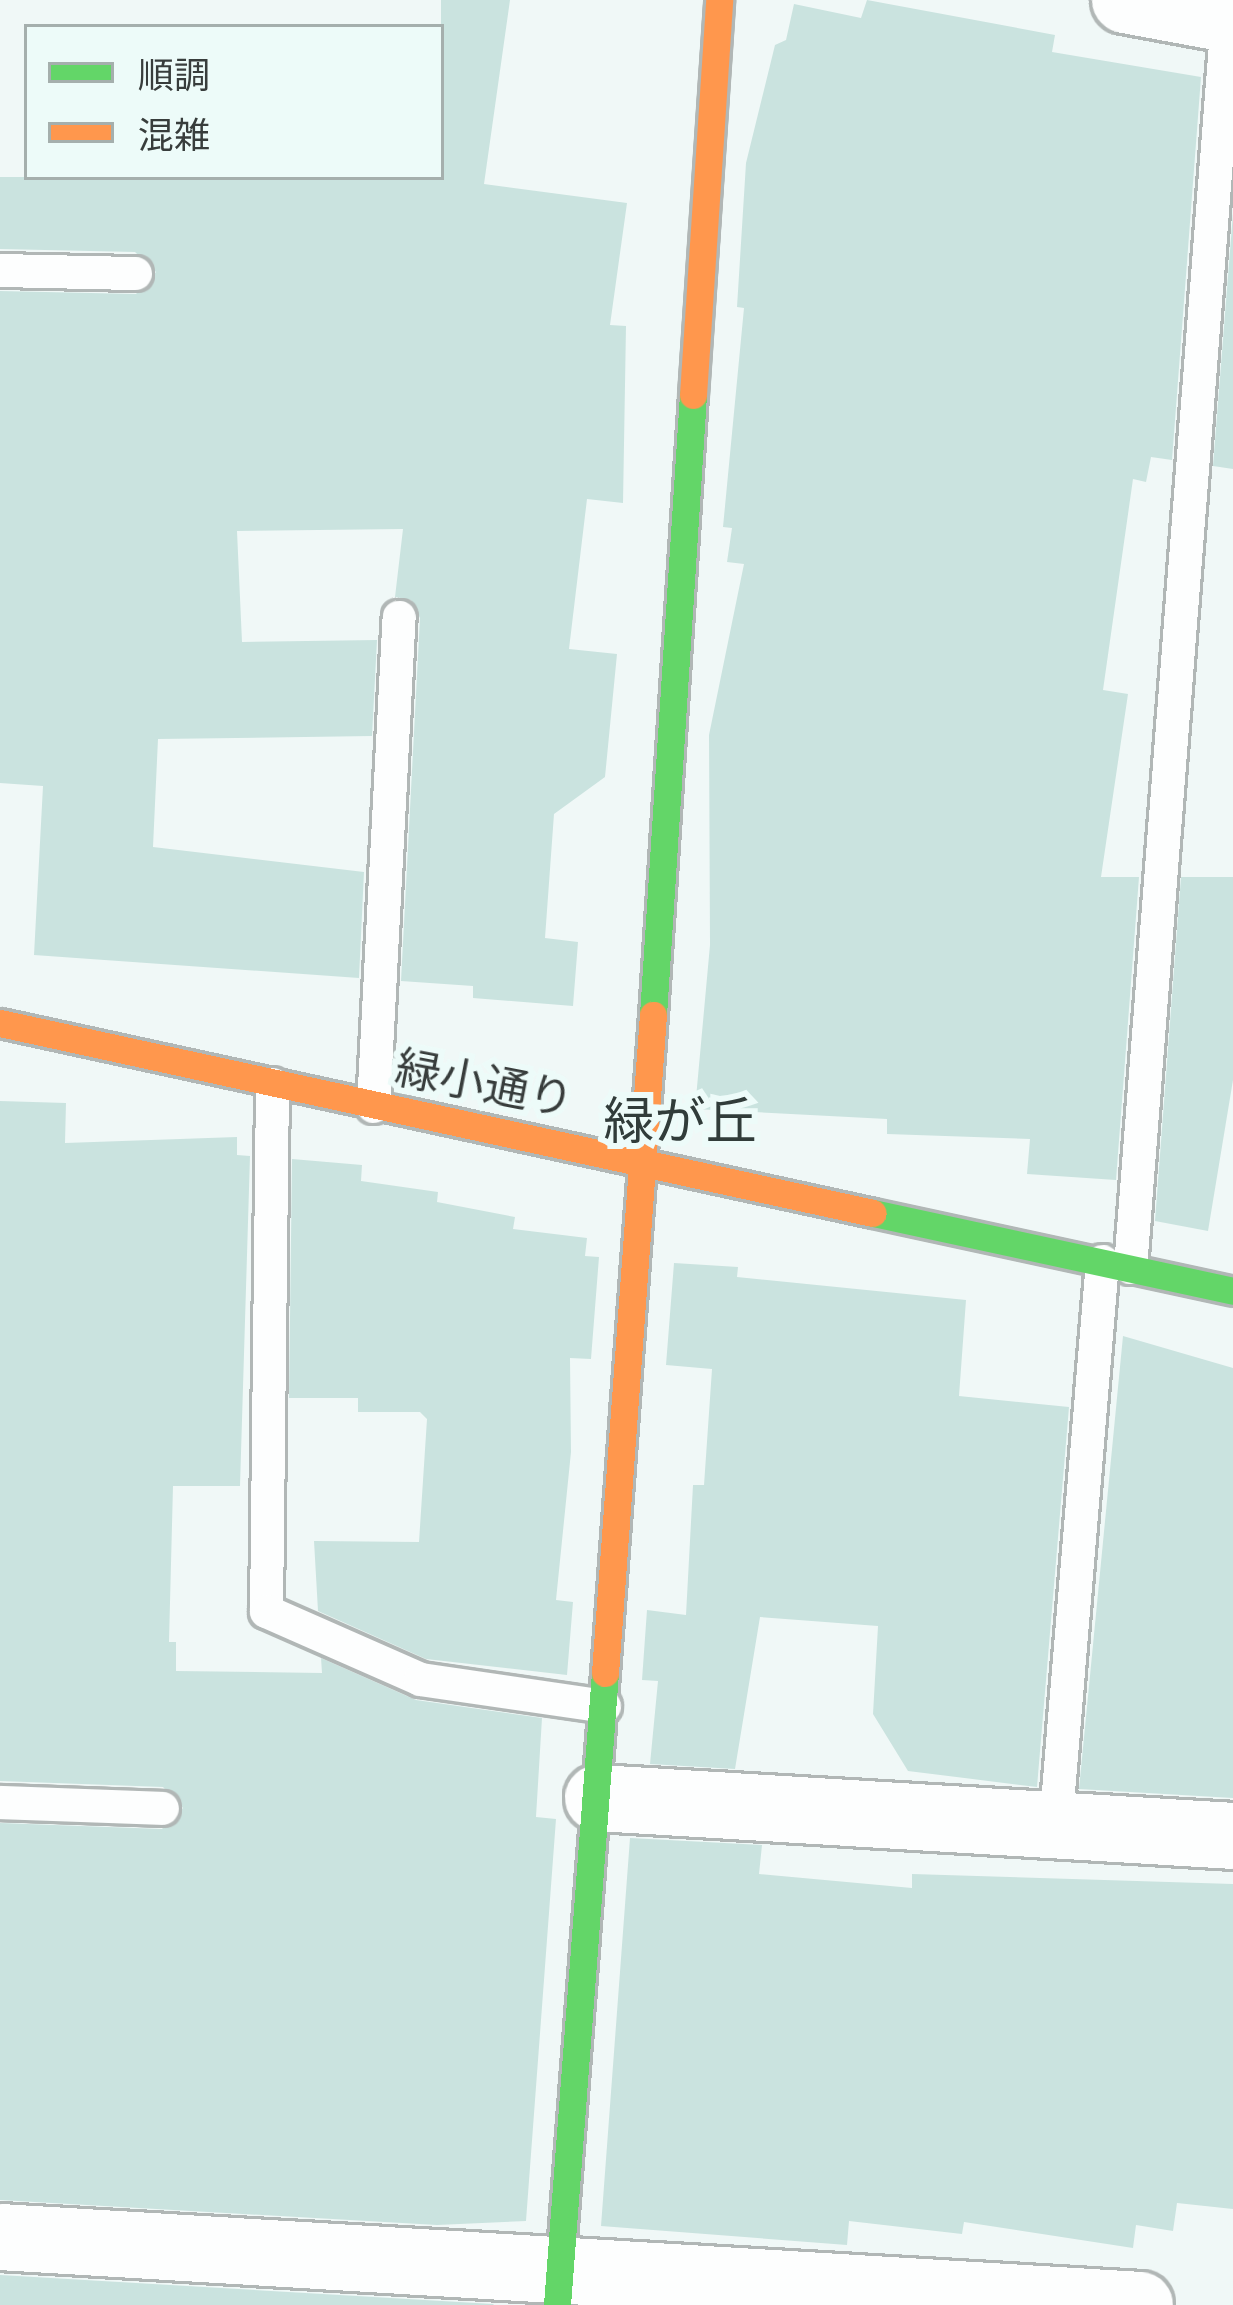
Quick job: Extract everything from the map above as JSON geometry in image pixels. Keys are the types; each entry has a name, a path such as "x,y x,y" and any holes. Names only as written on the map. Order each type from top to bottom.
{"street":[{"path":"558,2287 644,1161 719,0"},
{"path":"1124,0 1230,19"},
{"name":"緑小通り","path":"0,1023 1233,1291"},
{"path":"598,1798 1233,1836"},
{"path":"0,2237 558,2287 1140,2305"}],"lane":[{"path":"1054,1827 1116,1264 1230,19"},
{"path":"0,270 135,273"},
{"path":"373,1106 399,617"},
{"path":"272,1084 266,1611 420,1679 604,1706"},
{"path":"0,1802 161,1808"}],"building":[{"path":"441,0 510,0 484,184 627,203 610,325 626,326 623,503 587,499 569,649 617,654 605,777 554,814 545,938 578,942 573,1006 473,998 473,986 401,981 420,618 411,600 395,597 403,529 237,531 242,642 377,640 372,736 158,739 153,847 364,872 359,978 34,955 43,786 0,783 0,291 136,294 156,272 135,252 0,249 0,177 444,180"},
{"path":"867,0 1055,35 1052,52 1201,77 1172,460 1151,457 1146,482 1133,479 1103,690 1128,694 1101,877 1139,877 1116,1180 1027,1174 1030,1139 887,1134 887,1119 695,1109 710,945 709,735 744,564 727,562 732,528 723,527 744,308 737,307 746,163 775,45 786,40 794,4 861,18"},
{"path":"1233,213 1233,469 1213,466"},
{"path":"1181,877 1233,877 1233,1080 1208,1231 1155,1221"},
{"path":"0,1101 66,1103 65,1143 237,1137 237,1155 250,1156 240,1486 173,1486 169,1642 176,1642 176,1671 322,1673 321,1658 416,1700 542,1718 536,1817 556,1819 526,2221 437,2225 0,2200 0,1823 162,1829 183,1808 163,1787 0,1781"},
{"path":"292,1159 362,1165 361,1181 438,1192 437,1202 515,1217 513,1229 587,1238 585,1256 599,1257 591,1359 570,1358 571,1452 556,1600 573,1602 567,1675 426,1659 318,1611 314,1541 419,1542 427,1419 420,1412 358,1412 358,1398 289,1398"},
{"path":"674,1263 738,1267 737,1277 966,1300 959,1396 1069,1407 1037,1787 908,1771 873,1714 878,1626 760,1617 735,1769 650,1764 658,1681 642,1680 647,1610 686,1615 693,1485 704,1485 712,1369 666,1365"},
{"path":"1123,1336 1233,1368 1233,1798 1079,1789"},
{"path":"630,1838 762,1845 759,1874 912,1888 912,1874 1233,1884 1233,2209 1177,2203 1173,2231 1136,2225 1133,2248 964,2222 962,2234 849,2221 847,2245 601,2226"},
{"path":"0,2275 493,2304 494,2305 0,2305"}],"traffic: fast":[{"path":"653,1015 693,395"},
{"path":"873,1213 1233,1291"},
{"path":"557,2305 605,1673"}],"traffic: slow":[{"path":"693,395 719,0"},
{"path":"605,1673 653,1015"},
{"path":"0,1023 873,1213"}],"district":[{"name":"緑が丘","path":"680,1124"}]}
